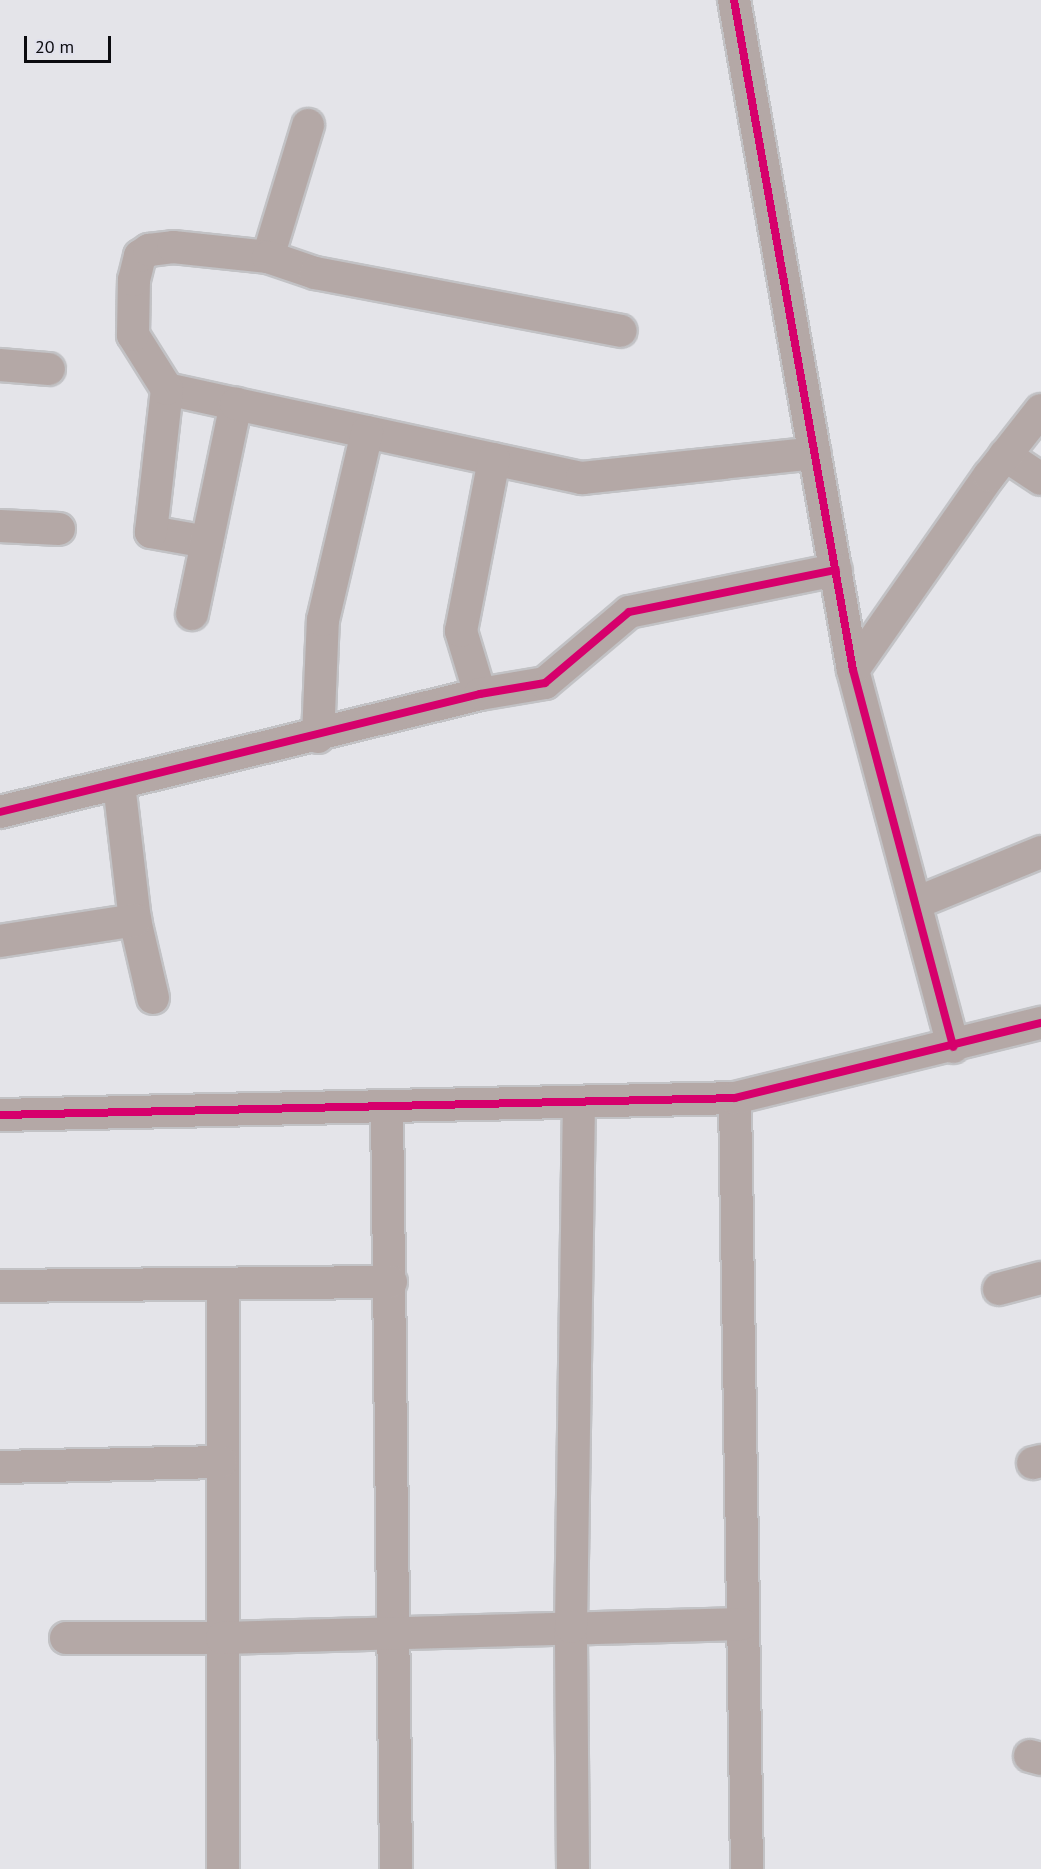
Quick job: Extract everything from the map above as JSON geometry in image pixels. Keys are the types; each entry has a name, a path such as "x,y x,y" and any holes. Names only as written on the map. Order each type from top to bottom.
{"street":[{"path":"734,0 854,670 953,1047"},
{"path":"268,257 308,125"},
{"path":"207,542 151,532 167,389 133,335 134,280 140,256 149,250 173,247 268,257 315,273 621,331"},
{"path":"0,365 49,369"},
{"path":"167,389 582,478 815,453"},
{"path":"192,614 236,404"},
{"path":"854,670 1005,455 1041,410"},
{"path":"318,736 323,620 367,432"},
{"path":"1005,455 1041,479"},
{"path":"480,694 461,631 494,459"},
{"path":"0,526 59,529"},
{"path":"0,812 318,736 480,694 545,683 629,612 836,570"},
{"path":"119,784 135,920 153,998"},
{"path":"916,904 1041,852"},
{"path":"0,941 135,920"},
{"path":"0,1115 735,1098 953,1047 1041,1023"},
{"path":"735,1098 747,1869"},
{"path":"573,1869 571,1627 579,1102"},
{"path":"387,1106 396,1632 396,1869"},
{"path":"999,1289 1041,1278"},
{"path":"0,1286 391,1282"},
{"path":"223,1285 221,1462 224,1869"},
{"path":"0,1467 221,1462"},
{"path":"66,1638 222,1638 742,1624"}],"cycle path":[{"path":"734,0 853,670 953,1047"},
{"path":"0,812 480,694 545,683 629,612 836,570"},
{"path":"0,1115 735,1098 1041,1023"}]}
